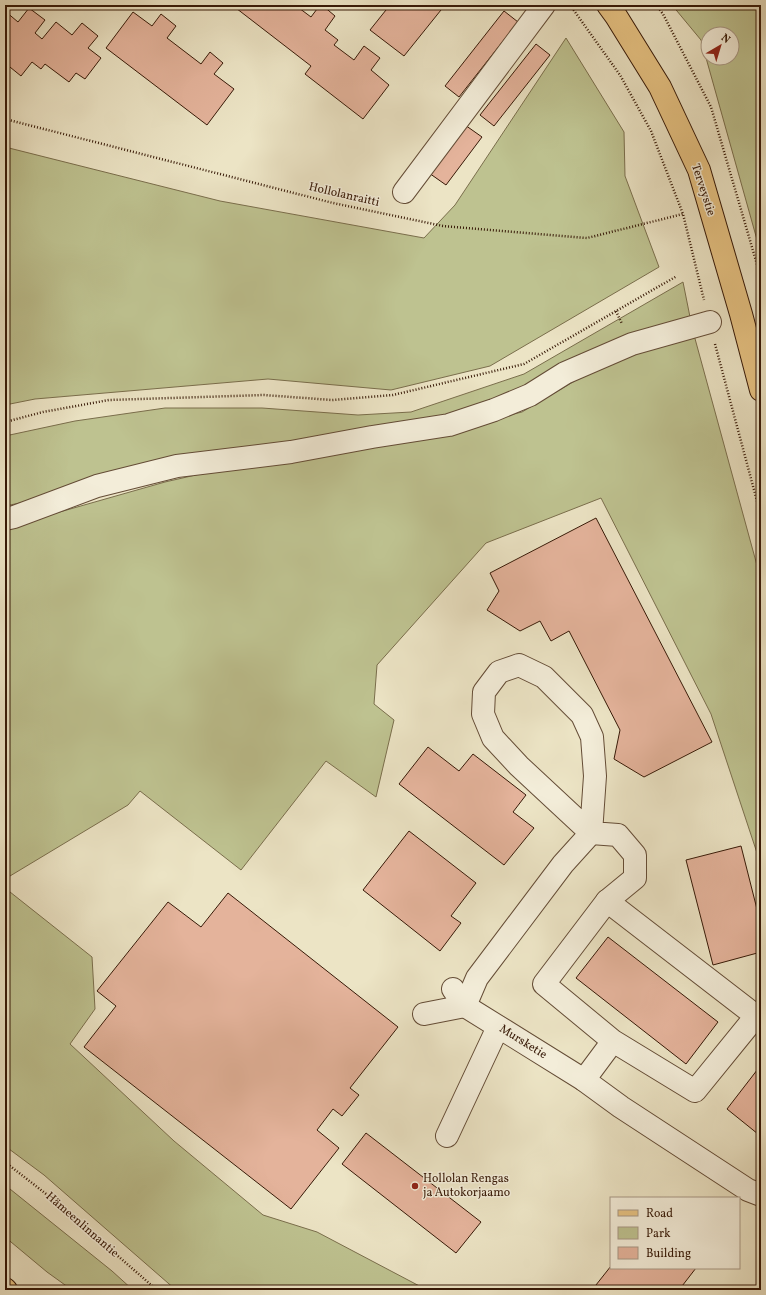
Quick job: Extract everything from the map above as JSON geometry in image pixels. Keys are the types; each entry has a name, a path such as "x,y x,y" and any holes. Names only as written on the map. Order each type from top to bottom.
{"main road":[{"name":"Terveystie","path":"608,5 660,87 699,170 741,314 761,390"}],"street":[{"path":"404,192 544,5"},
{"path":"5,519 97,486 178,466 291,452 448,425 494,410 530,395 565,372 632,344 710,322"},
{"path":"424,1014 459,997 477,978 563,864 591,833 595,776 594,752 592,736 582,715 544,677 519,665 499,672 484,692 483,714 494,738 519,766 591,833 618,835 635,855 635,878 607,901 544,984 613,1041 695,1090 756,1016 607,901"},
{"name":"Mursketie","path":"459,997 498,1027 584,1080 621,1107 748,1190 761,1195"},
{"path":"447,1136 498,1027"},
{"path":"584,1080 613,1041"}],"path":[{"path":"570,5 620,75 651,131 683,214 761,516"},
{"path":"656,5 663,14 711,107 761,278"},
{"name":"Hollolanraitti","path":"5,119 333,203 442,226 587,238 683,214"},
{"path":"5,422 43,412 109,400 264,395 332,400 393,395 524,364 677,276"},
{"name":"Hämeenlinnantie","path":"5,1162 50,1197 157,1290"}],"green space":[{"path":"672,5 761,5 761,254 708,66 740,66 740,26 700,26 700,39"},
{"path":"566,38 624,132 625,176 659,267 490,366 391,390 268,379 35,399 5,405 5,147 220,201 424,238 455,205"},
{"path":"683,282 690,317 525,390 451,416 5,506 5,436 75,421 165,408 262,408 358,415 411,412 524,374"},
{"path":"694,335 761,580 761,865 711,714 601,498 486,543 377,665 374,704 394,720 376,797 326,761 241,870 140,791 128,805 5,879 5,526 21,523 165,482 235,466 383,446 522,412 607,362"},
{"path":"5,888 92,957 95,1009 70,1044 174,1141 263,1215 317,1232 427,1290 176,1290 44,1175 5,1146"},
{"path":"5,1185 112,1271 133,1290 72,1290 47,1272 5,1237"}],"building":[{"path":"232,5 295,5 311,17 320,5 322,5 335,16 325,30 338,40 334,45 354,60 364,46 380,58 371,70 389,85 363,119 305,74 311,66"},
{"path":"390,5 445,5 404,56 370,30"},
{"path":"29,8 45,20 35,33 42,39 56,22 72,35 82,23 98,36 88,48 101,58 85,79 76,73 69,82 45,64 41,69 32,62 21,76 5,63 5,11 18,22"},
{"path":"504,11 518,22 459,97 445,86"},
{"path":"133,12 152,26 161,14 176,26 167,38 201,64 210,52 223,63 214,74 234,89 207,125 106,48"},
{"path":"536,44 550,55 494,126 480,115"},
{"path":"465,125 482,137 446,185 429,173"},
{"path":"596,518 712,742 644,777 614,759 620,730 569,631 551,641 540,621 520,631 487,610 499,591 490,573"},
{"path":"428,747 459,771 473,754 526,795 513,812 534,828 504,865 399,784"},
{"path":"409,831 476,883 451,916 461,923 440,951 363,890"},
{"path":"741,846 761,925 761,952 713,965 686,860"},
{"path":"228,893 398,1027 350,1088 359,1095 342,1116 333,1109 317,1130 339,1148 291,1209 84,1047 116,1006 97,991 168,902 201,927"},
{"path":"608,937 718,1022 686,1064 576,978"},
{"path":"761,1065 761,1130 758,1134 727,1109"},
{"path":"366,1133 481,1222 456,1253 342,1164"},
{"path":"610,1267 610,1269 695,1269 679,1290 592,1290"}],"place":[{"name":"Hollolan Rengas ja Autokorjaamo","path":"415,1186"}]}
